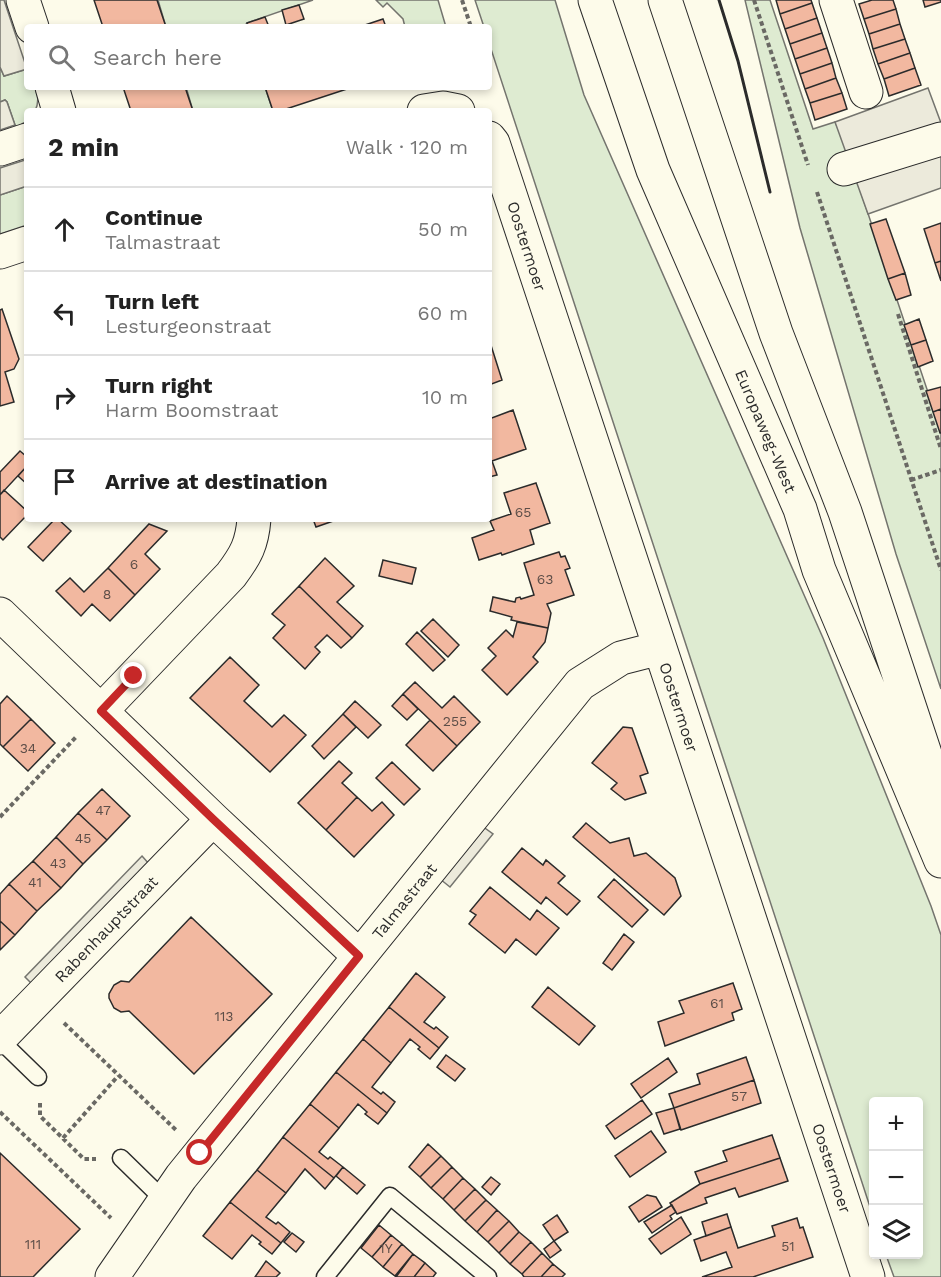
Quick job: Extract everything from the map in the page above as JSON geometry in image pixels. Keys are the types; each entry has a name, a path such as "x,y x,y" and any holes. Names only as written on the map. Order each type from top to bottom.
{"street":[{"path":"23,0 31,24"},
{"name":"Europaweg-West","path":"595,0 653,170 800,509 831,600 941,861"},
{"path":"665,0 776,333 845,512 941,802"},
{"path":"836,0 866,92"},
{"path":"53,90 58,108"},
{"path":"844,169 941,139"},
{"path":"0,149 24,141"},
{"name":"Oostermoer","path":"492,146 868,1277"},
{"path":"0,252 24,244"},
{"path":"101,711 231,575 246,555 252,538 254,522"},
{"path":"0,614 359,956"},
{"name":"Talmastraat","path":"112,1277 164,1200 200,1153 580,684 621,658 660,648"},
{"name":"Rabenhauptstraat","path":"0,1039 213,819"}],"lane":[{"path":"0,1039 38,1077"},
{"path":"121,1158 164,1200"},
{"path":"325,1277 390,1196 488,1277"}],"path":[{"path":"462,0 470,24"},
{"path":"754,0 809,169"},
{"path":"816,191 941,570"},
{"path":"898,314 941,449"},
{"path":"911,480 941,470"},
{"path":"0,817 101,711"},
{"path":"38,998 200,1153"},
{"path":"63,1138 118,1076"},
{"path":"38,1077 40,1116 84,1159 121,1158"},
{"path":"0,1112 135,1242"}],"green space":[{"path":"158,0 313,0 246,24 165,24"},
{"path":"376,0 438,0 445,24 404,24 403,19 387,3 383,7"},
{"path":"475,0 555,0 584,95 823,638 931,906 941,935 941,1277 894,1277 887,1259 923,1259 923,1097 869,1097 869,1204 492,52 492,24 483,24"},
{"path":"745,0 770,0 813,129 835,122 843,139 941,431 941,689 896,554 800,228"},
{"path":"0,67 4,76 24,70 24,90 36,90 36,108 24,108 24,123 17,127 7,102 5,100 0,102"},
{"path":"187,90 266,90 272,108 192,108"},
{"path":"24,187 24,226 0,234 0,195"}],"shaded area":[{"path":"0,0 4,0 24,60 24,70 4,76 0,67"},
{"path":"928,88 941,123 941,188 868,214 835,122"},
{"path":"5,100 15,125 0,130 0,102"},
{"path":"24,160 24,187 0,195 0,168"},
{"path":"482,826 493,834 450,887 440,879"},
{"path":"142,856 150,865 34,986 25,977"}],"building":[{"path":"94,0 157,0 165,24 102,24"},
{"path":"776,0 811,0 812,3 780,14"},
{"path":"872,0 893,0 896,9 864,19 859,4"},
{"path":"923,0 941,0 941,2 925,7"},
{"path":"812,3 817,18 785,29 780,14"},
{"path":"299,5 304,19 286,24 282,10"},
{"path":"896,9 900,24 869,34 864,19"},
{"path":"265,17 268,24 247,24"},
{"path":"817,18 822,33 790,44 785,29"},
{"path":"383,19 385,24 368,24"},
{"path":"900,24 905,39 873,49 869,34"},
{"path":"822,33 827,48 795,59 790,44"},
{"path":"905,39 910,53 878,64 873,49"},
{"path":"827,48 832,63 800,74 795,59"},
{"path":"910,53 915,68 884,79 878,64"},
{"path":"832,63 836,78 805,89 800,74"},
{"path":"915,68 921,85 889,96 884,79"},
{"path":"836,78 842,93 810,103 805,89"},
{"path":"124,90 186,90 192,108 130,108"},
{"path":"266,90 344,90 289,108 272,108"},
{"path":"842,93 847,109 815,120 810,103"},
{"path":"886,219 905,273 888,279 870,224"},
{"path":"941,223 941,261 935,263 924,229"},
{"path":"941,261 941,281 935,263"},
{"path":"905,273 911,295 896,300 888,279"},
{"path":"2,309 19,359 14,369 5,372 14,402 0,406 0,310"},
{"path":"919,319 926,340 911,345 904,325"},
{"path":"926,340 933,361 918,367 911,345"},
{"path":"492,348 502,380 492,384"},
{"path":"941,387 941,409 933,412 926,391"},
{"path":"941,409 941,433 940,433 933,412"},
{"path":"513,410 526,449 492,461 492,418"},
{"path":"20,451 24,454 24,469 0,495 0,472"},
{"path":"492,461 497,475 492,476"},
{"path":"24,469 24,481 18,476"},
{"path":"536,483 550,523 530,530 534,544 479,560 472,538 494,530 490,522 492,520 511,514 504,493"},
{"path":"4,490 24,508 24,518 3,540 0,537 0,495"},
{"path":"52,522 61,522 71,531 43,561 28,547"},
{"path":"314,522 330,522 316,527"},
{"path":"149,524 167,531 145,554 160,569 135,595 108,568"},
{"path":"559,552 561,557 565,556 570,568 565,570 574,595 547,604 551,613 548,628 511,620 512,617 490,611 493,597 515,602 516,598 521,599 534,595 524,563"},
{"path":"325,558 354,586 337,602 363,626 352,638 299,586"},
{"path":"383,560 416,568 412,584 379,576"},
{"path":"108,568 135,595 110,621 92,604 81,616 56,591 70,578 84,592"},
{"path":"299,586 352,638 341,648 327,635 315,647 320,652 305,669 273,638 285,625 272,614"},
{"path":"433,619 459,645 448,657 421,631"},
{"path":"517,622 548,628 545,642 533,657 538,662 507,695 482,670 496,656 488,648 506,630 513,637"},
{"path":"417,632 445,660 433,671 406,644"},
{"path":"230,657 259,685 244,701 272,727 284,715 306,735 270,772 190,698"},
{"path":"415,682 442,708 454,696 480,722 457,746 403,694"},
{"path":"403,694 418,709 407,720 392,706"},
{"path":"7,696 31,719 3,747 0,744 0,704"},
{"path":"355,701 381,725 368,738 343,714"},
{"path":"343,714 356,727 324,759 312,746"},
{"path":"31,719 55,743 28,771 3,747"},
{"path":"430,720 457,746 433,771 406,745"},
{"path":"623,727 632,728 648,773 640,776 646,793 625,800 611,789 617,783 592,763"},
{"path":"339,761 352,773 342,783 357,797 326,830 298,803"},
{"path":"392,762 420,789 404,805 376,778"},
{"path":"102,789 130,816 107,840 78,813"},
{"path":"357,797 372,811 382,802 394,815 354,857 326,830"},
{"path":"78,813 107,840 83,864 56,837"},
{"path":"586,823 610,843 629,838 634,856 646,853 675,878 681,896 664,915 573,837"},
{"path":"56,837 83,864 61,888 33,861"},
{"path":"522,848 543,865 546,860 565,876 558,883 580,901 567,915 546,897 541,904 502,872"},
{"path":"33,861 61,888 37,911 9,884"},
{"path":"614,879 648,910 632,927 598,897"},
{"path":"9,884 37,911 15,935 0,921 0,894"},
{"path":"490,887 530,920 537,910 559,928 536,955 516,939 505,953 469,924 476,915 470,911"},
{"path":"191,917 272,994 194,1074 129,1011 121,1012 114,1008 109,998 114,985 121,981 129,982"},
{"path":"0,921 15,935 0,950"},
{"path":"624,934 634,942 612,970 603,963"},
{"path":"416,973 445,997 424,1022 434,1029 436,1027 448,1037 439,1048 389,1007"},
{"path":"733,983 742,1009 732,1013 734,1020 665,1046 658,1022 684,1013 679,1001"},
{"path":"548,987 595,1026 579,1045 532,1007"},
{"path":"389,1007 439,1048 430,1059 410,1039 391,1063 363,1039"},
{"path":"363,1039 391,1063 372,1087 381,1094 383,1092 395,1102 387,1113 336,1072"},
{"path":"446,1055 465,1069 455,1081 437,1067"},
{"path":"746,1057 754,1080 674,1108 669,1094 700,1084 697,1074"},
{"path":"668,1058 677,1072 641,1098 631,1084"},
{"path":"336,1072 387,1113 378,1124 365,1114 367,1112 358,1104 339,1128 310,1104"},
{"path":"754,1080 761,1103 681,1130 674,1108"},
{"path":"642,1100 652,1114 615,1139 606,1126"},
{"path":"310,1104 339,1128 319,1152 343,1167 334,1178 283,1137"},
{"path":"674,1108 680,1129 664,1134 656,1113"},
{"path":"651,1131 666,1152 630,1177 615,1156"},
{"path":"772,1135 780,1158 700,1184 695,1172 727,1161 723,1151"},
{"path":"283,1137 334,1178 325,1189 305,1169 286,1193 257,1170"},
{"path":"428,1144 441,1156 420,1177 409,1167"},
{"path":"0,1153 80,1229 33,1277 0,1277"},
{"path":"441,1156 452,1167 431,1188 420,1177"},
{"path":"780,1158 788,1181 739,1197 735,1188 705,1198 707,1203 677,1214 670,1203 700,1184"},
{"path":"343,1167 365,1185 357,1194 336,1176"},
{"path":"452,1167 463,1178 443,1199 431,1188"},
{"path":"257,1170 286,1193 266,1217 276,1224 278,1222 290,1232 281,1243 230,1202"},
{"path":"491,1177 500,1184 491,1195 482,1187"},
{"path":"463,1178 475,1189 454,1210 443,1199"},
{"path":"475,1189 486,1200 465,1221 454,1210"},
{"path":"647,1195 656,1197 662,1207 639,1222 629,1207"},
{"path":"486,1200 497,1210 477,1232 465,1221"},
{"path":"230,1202 281,1243 272,1254 252,1235 232,1259 203,1236"},
{"path":"672,1205 676,1212 670,1216 672,1219 652,1233 644,1222"},
{"path":"497,1210 509,1221 488,1242 477,1232"},
{"path":"727,1214 731,1227 706,1236 702,1222"},
{"path":"557,1215 568,1232 554,1241 543,1225"},
{"path":"681,1217 691,1234 661,1254 649,1239"},
{"path":"797,1218 800,1228 803,1227 813,1257 753,1277 702,1277 732,1267 726,1252 701,1261 694,1240 731,1227 738,1248 775,1236 772,1226"},
{"path":"509,1221 519,1232 499,1253 488,1242"},
{"path":"379,1225 391,1235 372,1257 361,1248"},
{"path":"519,1232 531,1242 510,1264 499,1253"},
{"path":"292,1233 304,1242 296,1252 284,1242"},
{"path":"391,1235 402,1244 383,1267 372,1257"},
{"path":"554,1241 561,1250 550,1258 544,1249"},
{"path":"531,1242 542,1253 522,1274 510,1264"},
{"path":"402,1244 413,1254 395,1276 383,1267"},
{"path":"542,1253 553,1264 541,1277 524,1277 522,1274"},
{"path":"413,1254 425,1263 414,1277 396,1277"},
{"path":"266,1261 280,1273 276,1277 255,1277"},
{"path":"425,1263 436,1273 433,1277 414,1277"},
{"path":"553,1264 565,1274 562,1277 541,1277"}],"wall":[{"path":"719,0 738,61 770,192"}],"route":[{"path":"134,676 101,711 359,956 200,1153"}]}
